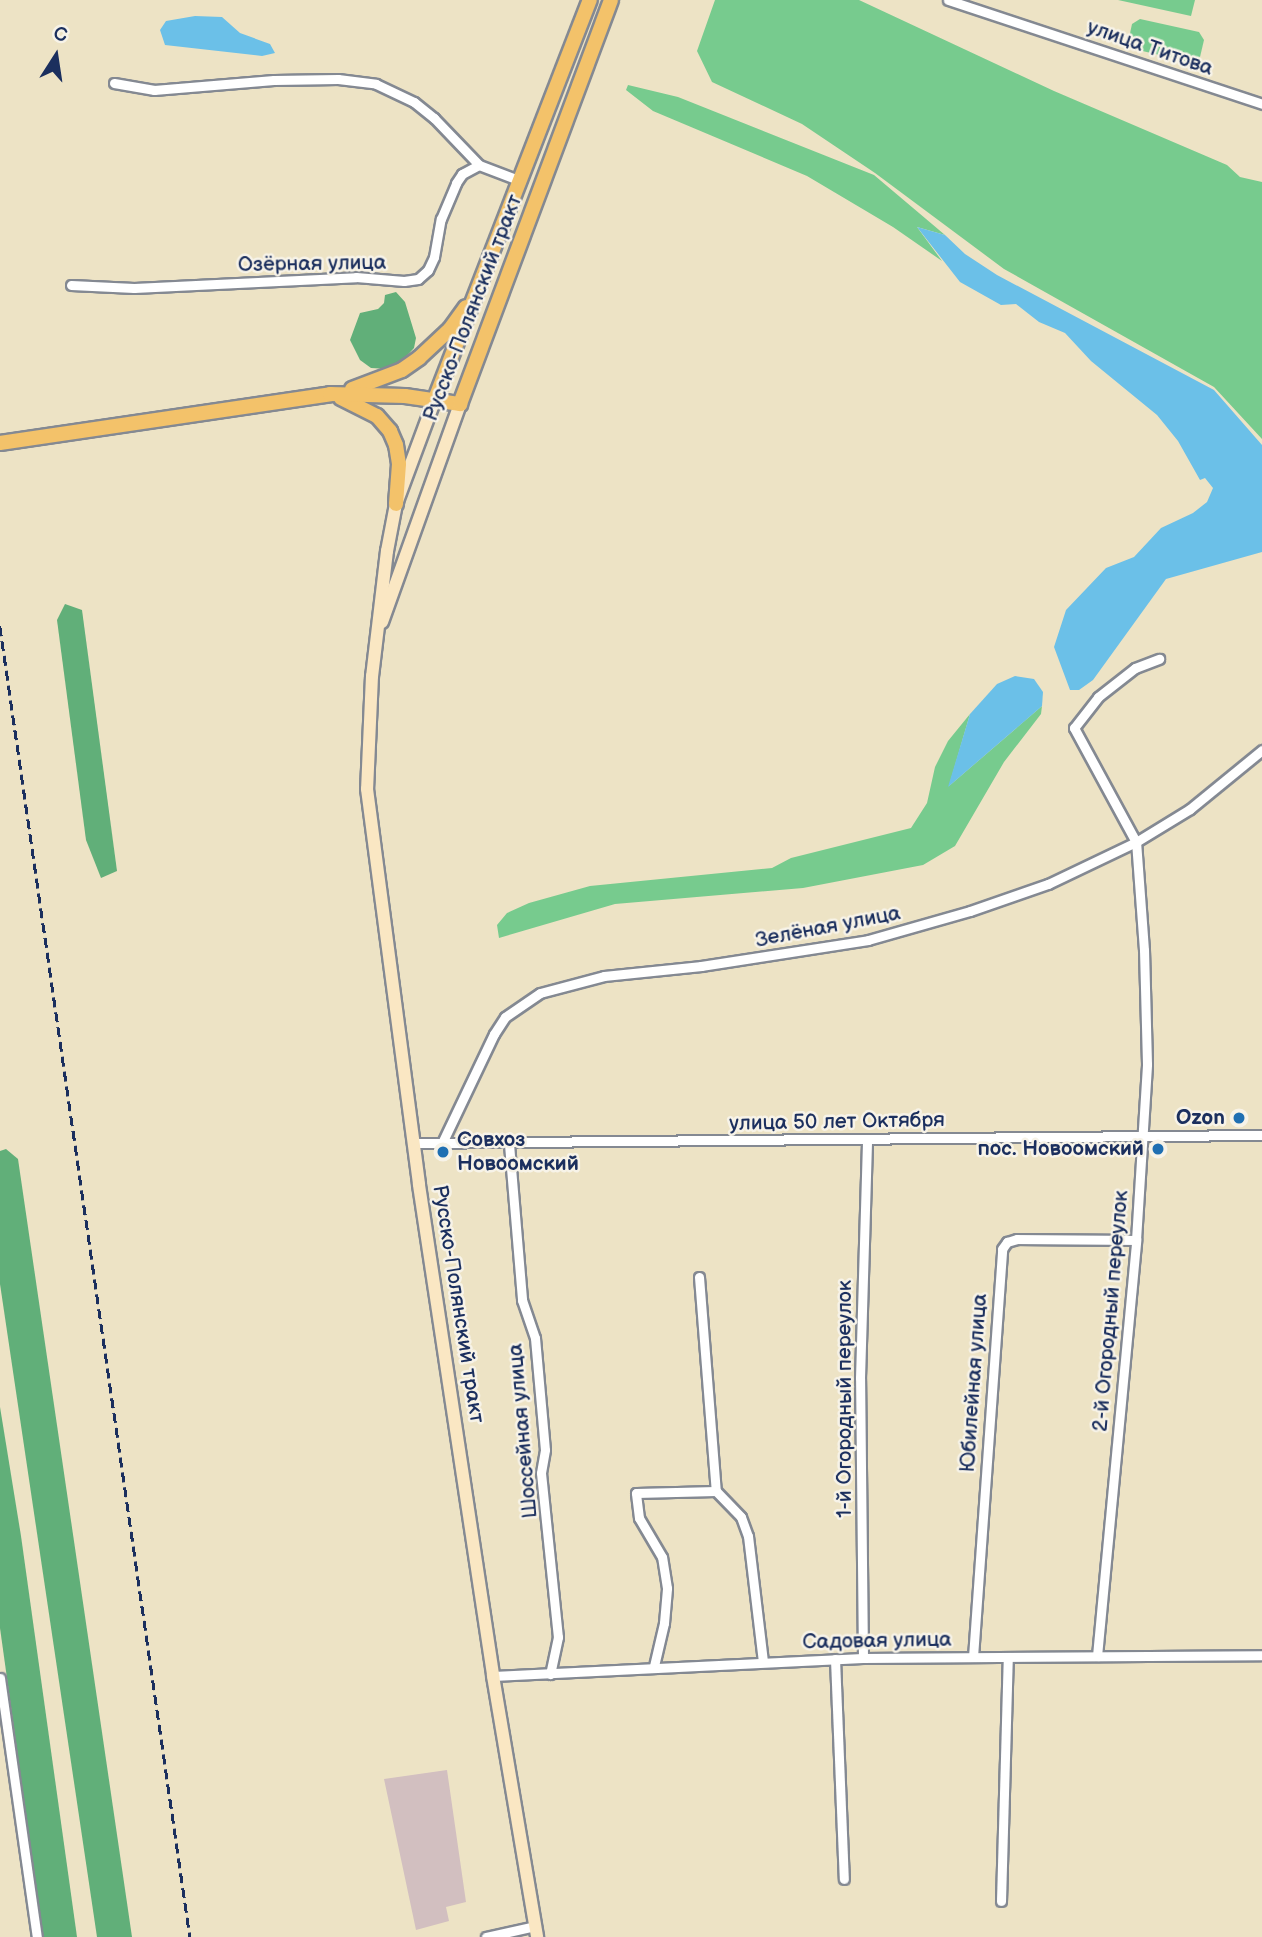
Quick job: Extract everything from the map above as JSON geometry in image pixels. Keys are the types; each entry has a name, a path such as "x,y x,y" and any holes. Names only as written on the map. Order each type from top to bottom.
{"main road":[{"name":"Русско-Полянский тракт","path":"536,1932 493,1676 413,1143 367,789 368,724 380,595 396,504 590,0"},
{"name":"Русско-Полянский тракт","path":"378,632 611,0"},
{"path":"330,394 370,384 419,358 450,329 485,274"},
{"path":"3,442 286,398 330,394 374,394 460,404"},
{"path":"330,394 362,406 377,416 390,431 396,445 399,464 396,504"}],"street":[{"name":"улица Титова","path":"948,0 1262,104"},
{"path":"114,83 154,90 274,80 360,80 396,92 414,102 434,118 479,164 521,181"},
{"name":"Озёрная улица","path":"71,285 134,288 356,277 404,281 418,279 428,270 434,257 441,219 456,183 462,174 479,164"},
{"path":"1136,842 1074,728 1098,697 1135,668 1159,659"},
{"name":"Зелёная улица","path":"442,1143 494,1034 505,1017 540,993 604,976 807,951 905,932 1048,884 1136,842 1191,809 1262,750"},
{"name":"2-й Огородный переулок","path":"1097,1656 1136,1240 1147,1064 1144,950 1136,842"},
{"name":"улица 50 лет Октября","path":"413,1143 1142,1134 1262,1135"},
{"name":"1-й Огородный переулок","path":"863,1658 860,1378 867,1139"},
{"name":"Шоссейная улица","path":"509,1143 522,1300 534,1338 545,1450 541,1473 558,1637 550,1674"},
{"name":"Юбилейная улица","path":"973,1657 1002,1249 1007,1242 1017,1239 1136,1240"},
{"path":"699,1277 716,1491 740,1517 748,1536 763,1661"},
{"path":"654,1667 664,1623 667,1588 662,1557 639,1518 636,1493 716,1491"},
{"name":"Садовая улица","path":"493,1676 863,1658 1262,1655"},
{"path":"1001,1901 1009,1657"},
{"path":"835,1659 844,1879"},
{"path":"0,1678 37,1937"},
{"path":"486,1937 536,1932"}],"shaded area":[{"path":"447,1770 466,1902 446,1907 449,1921 416,1930 384,1779"}],"green space":[{"path":"715,0 859,0 1054,91 1227,165 1240,177 1262,182 1262,439 1214,387 1004,269 875,173 802,124 712,82 697,51"},
{"path":"1118,0 1195,0 1191,16"},
{"path":"1140,19 1199,32 1204,40 1200,57 1189,62 1134,49 1129,38 1132,24"},
{"path":"628,85 678,97 874,175 945,235 917,227 942,261 893,227 807,176 653,111 626,90"},
{"path":"396,292 405,302 416,338 414,348 402,361 388,369 371,368 360,360 350,340 360,313 378,309 384,303 385,295"},
{"path":"65,604 82,610 117,871 101,878 86,840 57,620"},
{"path":"1042,706 1041,714 1004,762 955,846 923,865 803,888 615,904 499,938 497,925 507,913 529,903 590,886 772,868 791,858 911,828 927,803 935,767 948,741 970,714 949,786"},
{"path":"6,1149 18,1159 132,1937 97,1937 0,1284 0,1151"},
{"path":"0,1407 21,1536 77,1937 43,1937 0,1628"}],"water":[{"path":"195,16 222,17 240,33 270,44 275,53 262,56 165,45 160,30 166,21"},
{"path":"917,227 945,235 965,254 997,275 1214,390 1262,445 1262,552 1166,579 1093,680 1079,690 1070,690 1054,647 1066,610 1106,568 1134,557 1161,528 1193,513 1207,502 1213,488 1205,478 1200,480 1178,441 1157,415 1091,361 1065,333 1039,322 1016,304 1001,305 960,282"},
{"path":"1015,676 1034,679 1043,692 1042,706 948,787 970,714 997,684"}],"railway":[{"path":"0,626 190,1937"}],"place":[{"name":"Ozon","path":"1239,1118"},
{"name":"пос. Новоомский","path":"1158,1149"},
{"name":"Совхоз Новоомский","path":"443,1152"}]}
